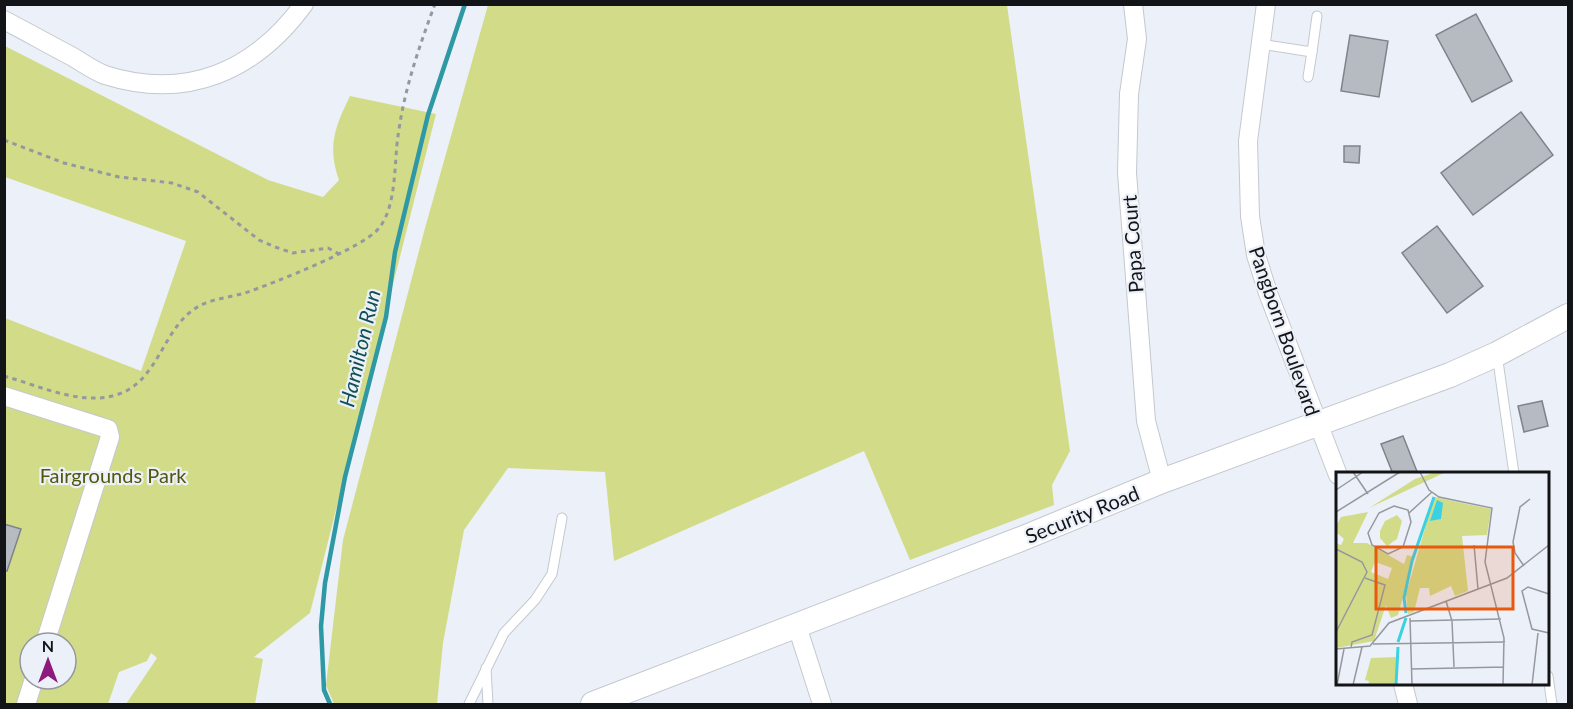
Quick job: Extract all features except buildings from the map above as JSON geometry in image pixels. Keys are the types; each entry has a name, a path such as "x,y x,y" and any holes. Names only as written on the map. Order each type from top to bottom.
{"street":[{"path":"4,20 103,74 137,82 162,84 219,75 248,61 268,46 304,4"},
{"name":"Papa Court","path":"1133,4 1137,39 1129,94 1127,173 1146,421 1162,482"},
{"name":"Pangborn Boulevard","path":"1266,4 1248,141 1250,216 1256,255 1268,293 1337,472"},
{"name":"Security Road","path":"593,705 1162,482 1318,426 1497,354 1569,316"},
{"path":"4,396 108,429 110,437 49,631"},
{"path":"797,626 822,705"},
{"path":"1403,685 1408,705"}],"lane":[{"path":"1308,76 1317,16"},
{"path":"1260,44 1312,52"},
{"path":"1497,354 1514,472"},
{"path":"469,705 504,633 548,583 552,574 562,519"},
{"path":"486,666 488,705"},
{"path":"1549,683 1552,705"}],"path":[{"path":"4,376 79,397 101,398 121,394 144,377 192,310 205,303 248,292 360,245 380,228 392,192 398,136 416,55 435,4"},
{"path":"4,140 64,163 119,177 172,183 198,192 260,240 274,248 293,253 328,248 339,254"}],"green space":[{"path":"488,5 1007,5 1070,451 1052,485 1054,505 910,560 864,451 614,561 605,472 508,468 464,530 443,643 437,704 334,704 326,685 343,540 425,228"},
{"name":"Fairgrounds Park","path":"5,46 268,180 323,197 339,180 335,168 334,137 350,96 436,114 310,613 254,657 263,659 255,704 126,704 157,658 151,653 147,661 119,672 108,704 5,704 5,318 141,371 186,241 5,177"}],"waterway":[{"name":"Hamilton Run","path":"330,704 324,690 321,626 325,583 345,477 386,317 395,252 428,115 465,4"}]}
